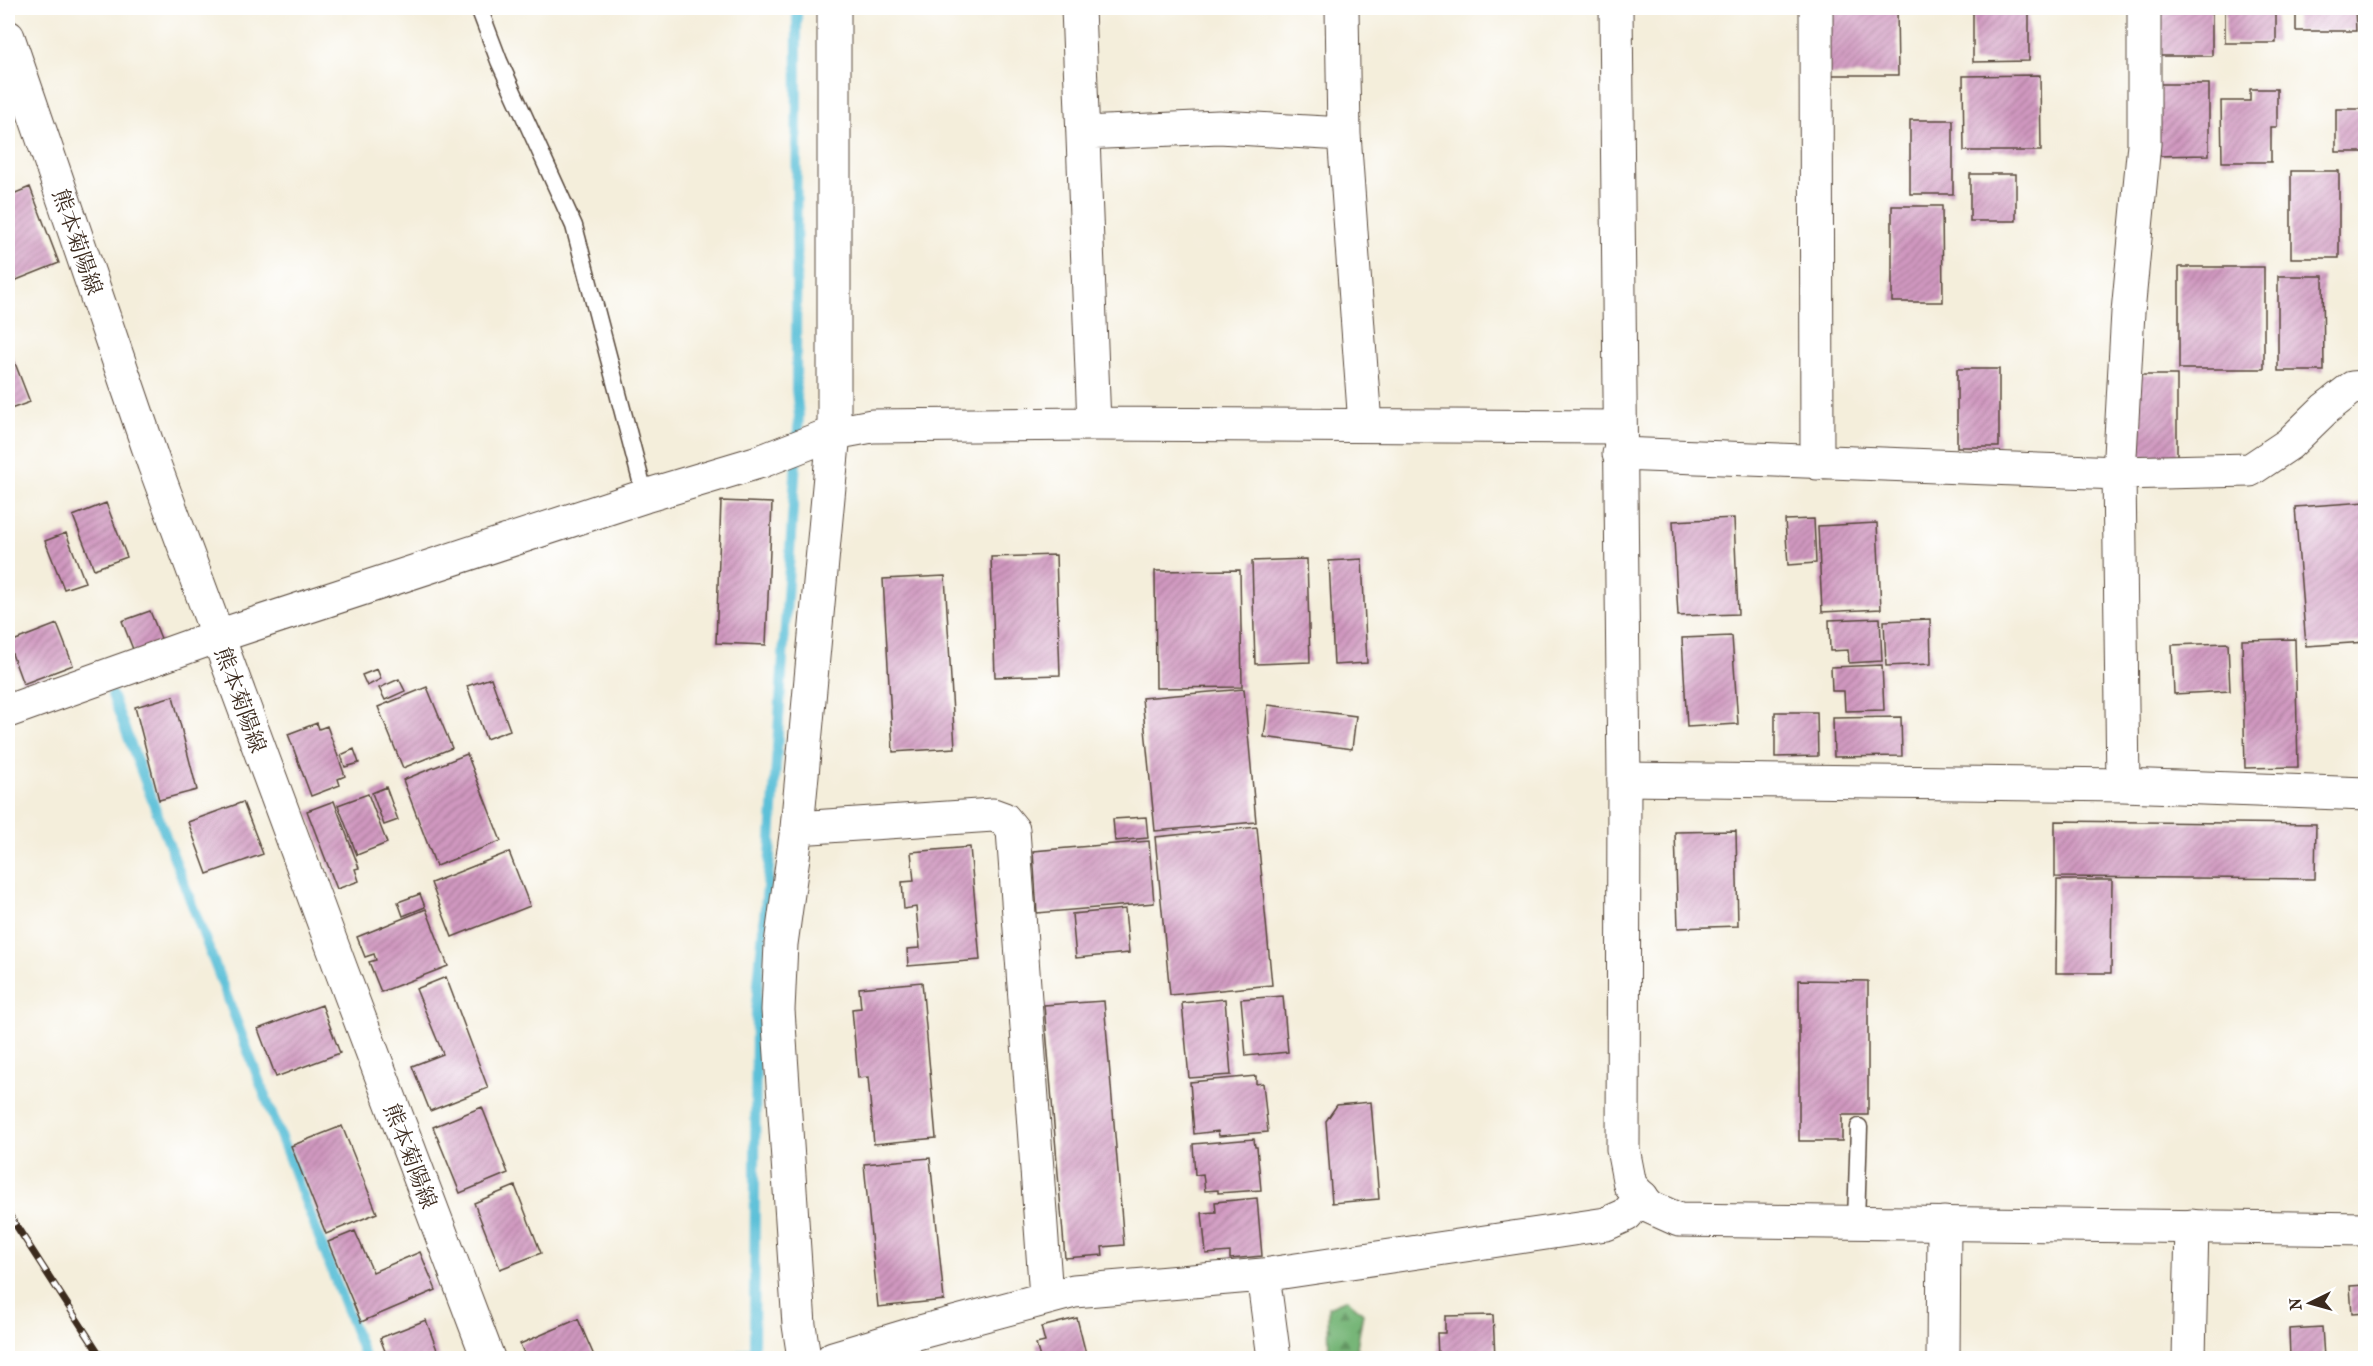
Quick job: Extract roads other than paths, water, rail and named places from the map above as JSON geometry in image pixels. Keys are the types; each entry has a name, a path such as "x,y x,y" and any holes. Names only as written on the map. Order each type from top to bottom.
{"street":[{"path":"804,1359 799,1325 778,1010 781,944 797,828 834,433 834,8"},
{"path":"1078,8 1094,424"},
{"path":"1342,8 1344,134 1365,425"},
{"path":"1616,8 1624,779 1623,1149 1630,1185 1650,1207 1679,1220 2366,1229"},
{"path":"1816,8 1817,463"},
{"path":"2123,785 2119,472 2128,312 2144,144 2144,8"},
{"name":"熊本菊陽線","path":"8,37 154,464 488,1359"},
{"path":"1083,133 1219,127 1344,134"},
{"path":"8,711 218,636 645,496 762,461 834,433 872,426 1365,425 1619,440 1817,463 2119,472 2250,470 2289,444 2325,409 2352,388 2366,387"},
{"path":"1624,779 2123,785 2366,794"},
{"path":"797,828 993,815 1004,819 1013,830 1046,1297"},
{"path":"833,1359 1046,1297 1074,1291 1263,1275 1606,1224 1626,1215 1642,1197"},
{"path":"1943,1359 1944,1223"},
{"path":"2190,1359 2192,1226"},
{"path":"1263,1275 1275,1359"}],"lane":[{"path":"479,8 500,61 574,226 645,496"},
{"path":"1856,1222 1859,1127"}],"waterway":[{"path":"732,1358 754,1350 756,1005 770,855 799,415 796,390 797,8"},
{"path":"112,695 365,1358"}],"railway":[{"path":"8,1213 102,1358"}]}
